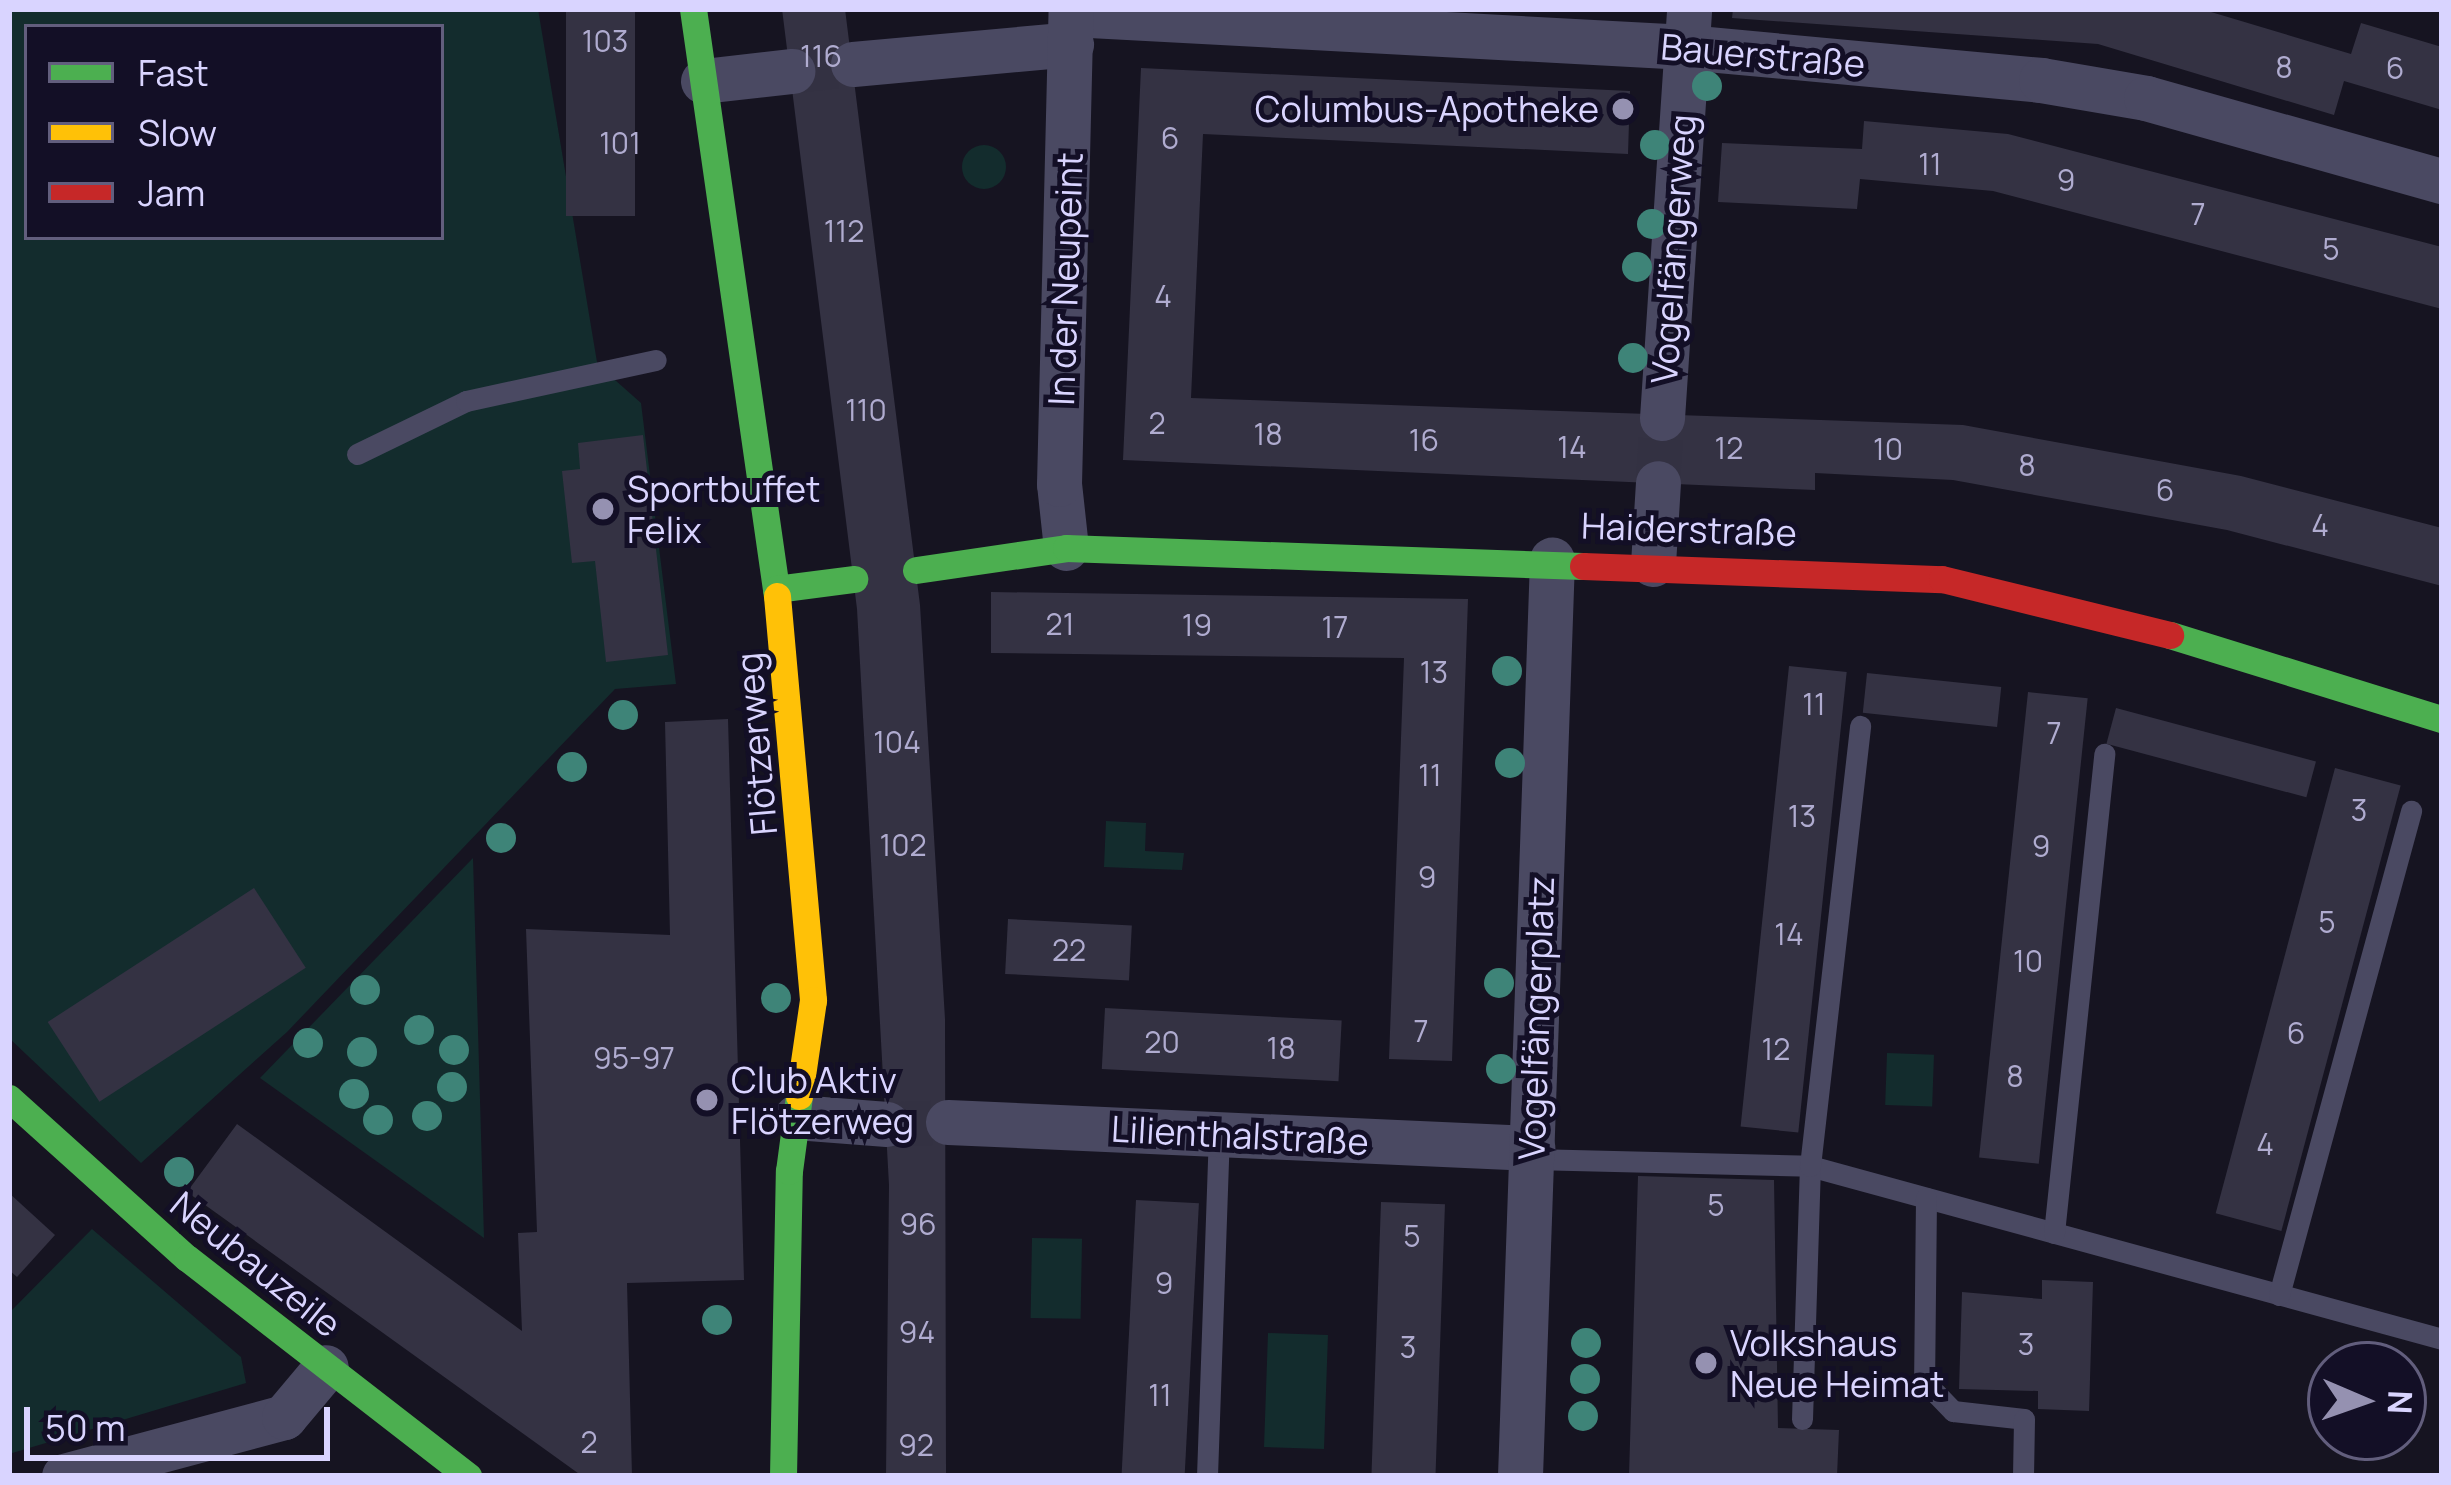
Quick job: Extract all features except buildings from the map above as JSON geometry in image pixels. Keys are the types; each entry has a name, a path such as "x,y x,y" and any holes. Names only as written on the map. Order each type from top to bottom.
{"street":[{"name":"Flötzerweg","path":"693,9 776,590 813,1000 796,1117 783,1476"},
{"name":"Bauerstraße","path":"853,64 1071,22 1687,28 2090,86 2442,181"},
{"name":"In der Neupeint","path":"1066,548 1059,484 1071,22"},
{"name":"Vogelfängerweg","path":"1662,418 1687,28"},
{"path":"704,81 792,71"},
{"path":"1653,564 1658,483"},
{"name":"Haiderstraße","path":"916,570 1066,548 1869,573 2000,590 2442,719"},
{"name":"Vogelfängerplatz","path":"1520,1476 1552,560"},
{"path":"776,590 854,578"},
{"name":"Neubauzeile","path":"9,1098 326,1367 468,1476"},
{"path":"796,1117 887,1124"},
{"name":"Lilienthalstraße","path":"948,1123 1531,1154"},
{"path":"64,1476 284,1417 326,1367"}],"lane":[{"path":"357,454 466,401 656,360"},
{"path":"1802,1419 1810,1166 1859,726"},
{"path":"2054,1233 2104,754"},
{"path":"2279,1294 2411,811"},
{"path":"1207,1476 1219,1134"},
{"path":"1531,1154 1810,1166 2442,1339"},
{"path":"1926,1198 1924,1381 1953,1411 2024,1419 2023,1476"}],"green space":[{"path":"9,9 538,9 600,380 615,380 641,403 676,684 615,689 287,1032 141,1163 9,1038"},
{"path":"984,145 1000,151 1006,167 1000,183 984,189 968,183 962,167 968,151"},
{"path":"1106,821 1146,823 1145,851 1184,853 1182,870 1104,867"},
{"path":"473,858 484,1238 260,1078"},
{"path":"1887,1053 1934,1055 1932,1107 1885,1105"},
{"path":"92,1229 241,1357 246,1383 9,1454 9,1313"},
{"path":"1032,1238 1082,1239 1081,1319 1031,1318"},
{"path":"1268,1333 1328,1335 1324,1449 1264,1447"}],"tunnel":[{"path":"792,71 853,64"},
{"path":"1658,483 1662,418"},
{"path":"887,1124 948,1122"}],"traffic: fast":[{"path":"693,9 777,596"},
{"path":"916,570 1066,548 1583,566"},
{"path":"776,589 854,579"},
{"path":"2170,635 2442,719"},
{"path":"783,1476 789,1171 799,1096"},
{"path":"9,1098 187,1258 468,1476"}],"traffic: slow":[{"path":"777,596 813,1000 799,1096"}],"traffic: jam":[{"path":"1583,566 1942,579 2170,635"}],"place":[{"name":"Columbus-Apotheke","path":"1623,109"},
{"name":"Sportbuffet Felix","path":"603,509"},
{"name":"Club Aktiv Flötzerweg","path":"707,1100"},
{"name":"Volkshaus Neue Heimat","path":"1706,1363"}]}
